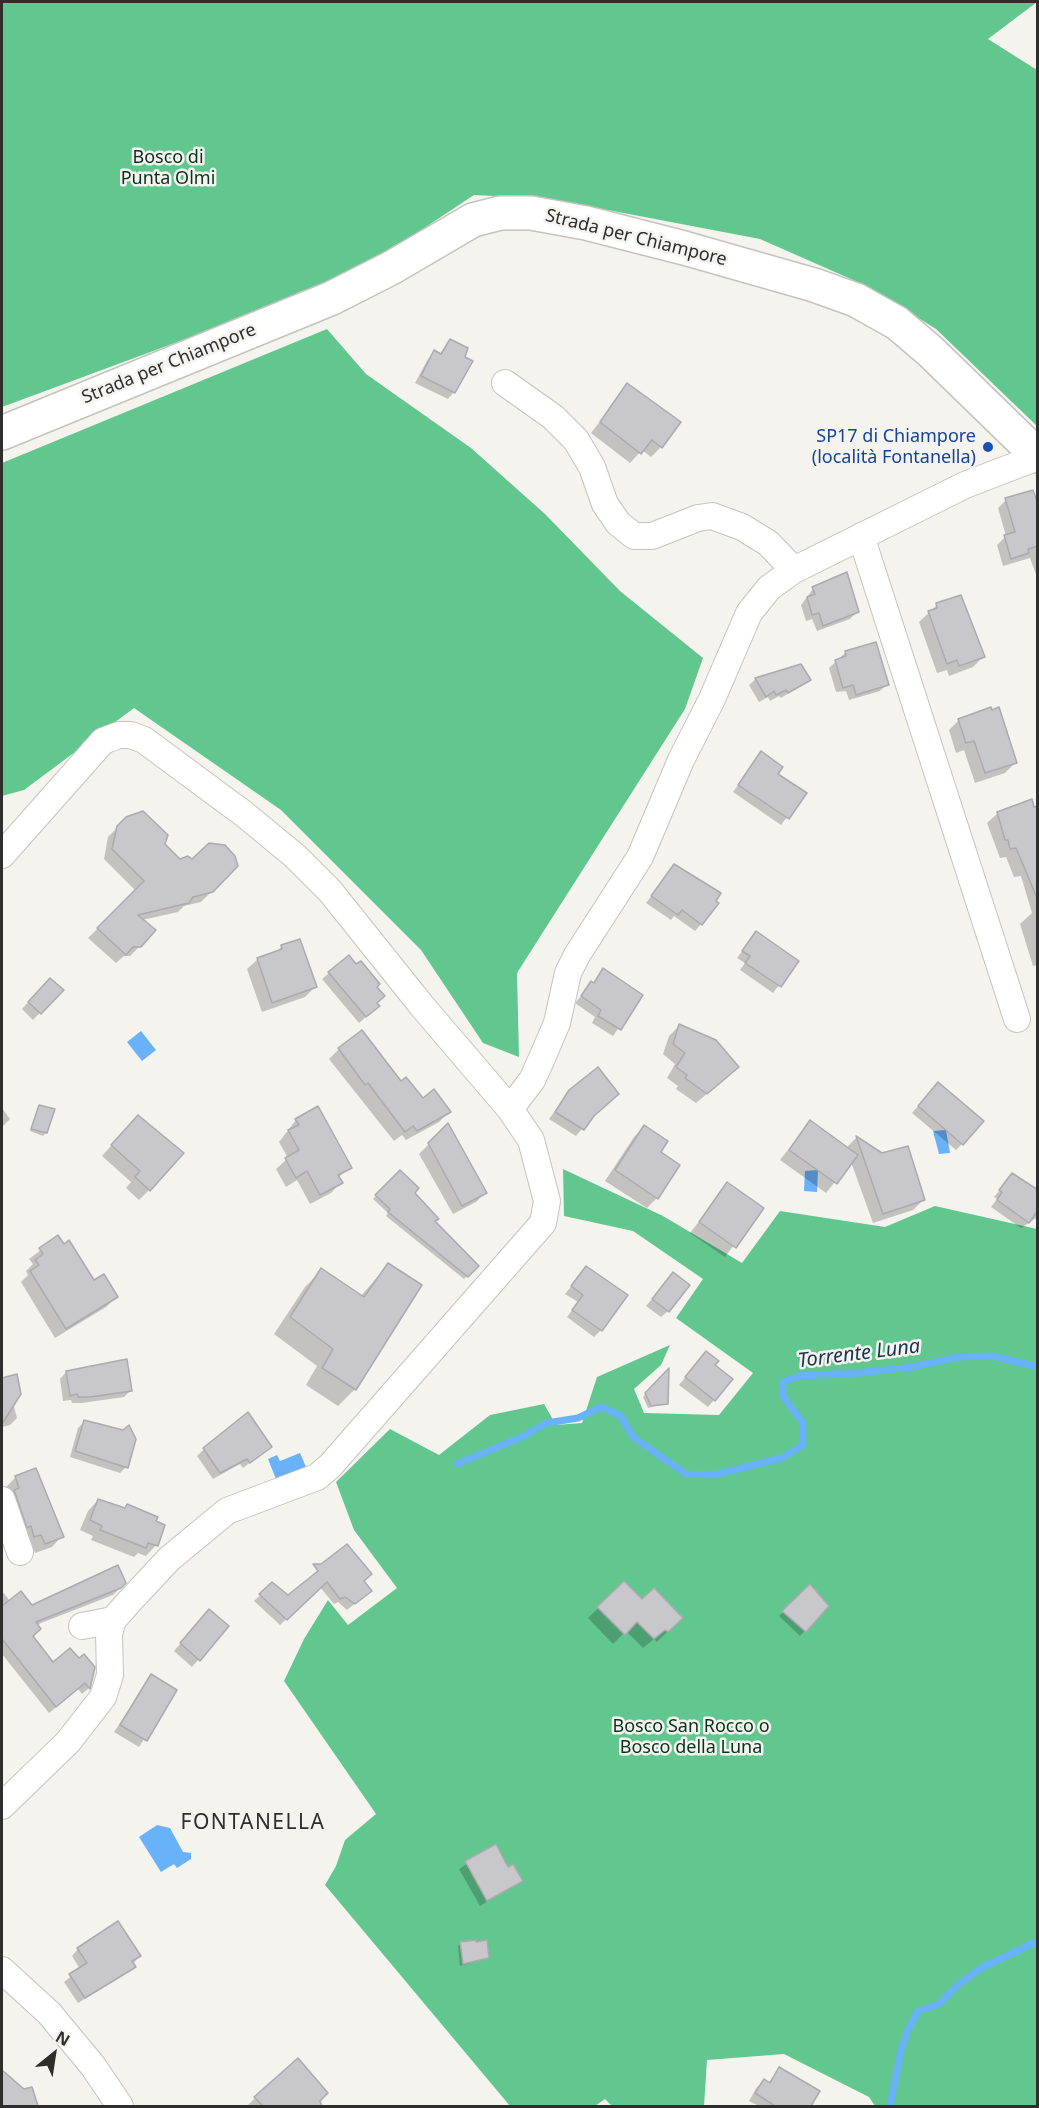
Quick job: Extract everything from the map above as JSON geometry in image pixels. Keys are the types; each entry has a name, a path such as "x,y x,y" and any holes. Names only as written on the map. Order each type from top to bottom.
{"street":[{"name":"Strada per Chiampore","path":"2,433 332,298 473,220 500,213 531,213 586,223 684,248 814,285 856,300 897,323 930,351 1038,456"},
{"path":"505,383 553,417 576,440 592,467 605,504 618,523 634,536 652,536 698,518 712,516 742,527 768,543 794,570"},
{"path":"510,1109 532,1080 550,1041 572,964 640,857 681,760 712,699 749,613 769,588 794,570 861,536 965,485 1038,456"},
{"path":"861,536 1017,1020"},
{"path":"2,855 103,741 119,735 131,735 144,740 244,814 295,856 330,891 443,1033 510,1109 531,1140 547,1201 543,1223 532,1237 330,1466 317,1477 227,1511 169,1559 113,1620 109,1634 110,1675 103,1697 68,1742 2,1806"},
{"path":"2,1500 20,1552"},
{"path":"82,1626 113,1620"},
{"path":"2,1970 49,2013 93,2066 120,2106"}],"green space":[{"name":"Bosco di Punta Olmi","path":"2,2 1037,2 988,39 1037,70 1037,426 936,329 869,287 760,239 550,199 474,195 391,250 299,297 2,407"},
{"path":"327,329 366,374 471,448 545,514 620,591 703,658 685,709 517,973 519,1057 483,1043 421,950 281,810 134,708 24,790 2,796 2,463"},
{"name":"Bosco San Rocco o Bosco della Luna","path":"563,1169 663,1216 742,1263 780,1211 885,1227 935,1206 1037,1229 1037,2106 875,2106 869,2097 784,2054 707,2060 704,2106 612,2106 605,2099 595,2106 510,2106 325,1885 336,1866 345,1840 376,1814 284,1681 304,1639 328,1600 348,1625 397,1588 354,1530 336,1482 390,1429 439,1455 490,1415 544,1404 556,1425 582,1423 597,1377 670,1345 661,1365 634,1389 644,1413 719,1415 753,1373 676,1318 703,1279 633,1231 564,1216"}],"water":[{"path":"141,1031 156,1050 142,1061 127,1042"},
{"path":"946,1130 950,1153 939,1154 933,1131"},
{"path":"818,1170 817,1192 804,1191 805,1171"},
{"path":"300,1453 306,1467 276,1479 268,1459 277,1455 280,1461"},
{"path":"157,1825 170,1828 183,1852 191,1853 191,1859 177,1868 174,1864 161,1872 139,1837"}],"building":[{"path":"450,339 468,348 465,357 473,361 455,393 421,376 434,350 441,354"},
{"path":"627,383 681,422 662,448 652,440 641,454 600,422"},
{"path":"1033,490 1038,504 1038,546 1028,549 1029,553 1011,559 1004,535 1015,532 1005,498"},
{"path":"847,572 859,612 823,626 819,613 812,615 807,597 815,594 812,587"},
{"path":"961,595 985,657 959,666 957,660 947,664 928,611 937,608 936,603"},
{"path":"876,642 889,685 856,695 853,685 843,688 835,660 846,656 845,651"},
{"path":"801,664 811,680 788,693 786,690 776,695 774,691 766,697 755,678"},
{"path":"991,707 992,710 999,707 1017,763 985,773 974,741 966,743 958,719"},
{"path":"761,751 783,767 778,774 807,793 789,819 738,785"},
{"path":"1032,799 1034,807 1038,806 1037,898 1016,848 1010,849 1008,840 1005,840 997,812"},
{"path":"143,811 168,835 165,844 180,859 188,856 192,859 209,843 225,845 235,856 238,866 213,892 193,897 189,903 138,915 156,930 141,947 133,947 126,955 97,928 144,881 112,849 117,826 126,817"},
{"path":"674,864 721,893 716,901 719,903 702,925 682,910 678,915 651,896"},
{"path":"756,931 799,961 781,987 745,963 750,956 742,951"},
{"path":"300,939 317,987 272,1003 257,958 282,949 281,945"},
{"path":"349,955 356,964 361,961 380,984 377,987 385,996 377,1003 380,1006 366,1017 328,972"},
{"path":"603,968 643,995 621,1030 598,1016 601,1010 581,996 591,981 594,983"},
{"path":"50,978 64,990 41,1014 28,1002"},
{"path":"679,1024 716,1040 739,1067 707,1094 685,1078 687,1075 676,1067 685,1053 673,1044"},
{"path":"362,1030 401,1081 406,1077 423,1098 434,1089 451,1112 417,1131 413,1126 405,1132 368,1083 365,1085 338,1048"},
{"path":"598,1067 619,1094 594,1116 584,1130 555,1112 569,1090"},
{"path":"938,1082 984,1121 963,1145 918,1106"},
{"path":"39,1105 55,1109 47,1133 31,1129"},
{"path":"318,1106 352,1168 338,1175 343,1183 320,1195 307,1171 296,1178 285,1158 299,1150 288,1130 299,1125 295,1119"},
{"path":"138,1115 184,1153 150,1191 135,1177 140,1171 111,1145"},
{"path":"810,1120 858,1155 837,1184 789,1150"},
{"path":"448,1123 487,1193 462,1206 428,1143"},
{"path":"644,1125 668,1141 661,1152 680,1165 658,1199 615,1170"},
{"path":"856,1136 882,1153 908,1146 925,1200 883,1214"},
{"path":"400,1170 419,1188 415,1193 439,1219 435,1221 479,1266 468,1277 388,1212 390,1209 375,1195"},
{"path":"1012,1173 1038,1190 1038,1210 1029,1223 997,1200 1002,1192 999,1190"},
{"path":"727,1182 764,1208 736,1248 699,1222"},
{"path":"58,1235 64,1244 69,1240 94,1280 104,1274 118,1297 66,1329 30,1271 39,1265 35,1260 43,1254 39,1248"},
{"path":"388,1263 422,1285 356,1390 322,1368 333,1349 290,1317 321,1268 364,1297"},
{"path":"586,1266 628,1295 602,1331 572,1310 583,1295 571,1286"},
{"path":"673,1272 690,1285 669,1312 652,1299"},
{"path":"706,1351 719,1361 715,1365 733,1379 715,1401 685,1377"},
{"path":"127,1359 132,1391 90,1397 78,1397 77,1394 70,1396 66,1371"},
{"path":"669,1368 668,1404 651,1406 645,1393"},
{"path":"17,1374 21,1394 2,1424 2,1378"},
{"path":"248,1412 272,1447 250,1463 247,1459 220,1473 203,1448"},
{"path":"84,1420 123,1430 129,1425 136,1439 128,1468 75,1451"},
{"path":"36,1468 64,1537 45,1544 41,1535 34,1537 31,1526 27,1528 14,1490 19,1488 15,1476"},
{"path":"98,1499 125,1508 127,1504 158,1517 156,1521 165,1525 158,1546 148,1543 146,1548 100,1530 102,1526 90,1520"},
{"path":"347,1544 372,1574 364,1581 372,1591 355,1604 345,1597 340,1599 327,1582 287,1620 259,1594 272,1582 288,1595 318,1571 313,1564 321,1564"},
{"path":"118,1565 126,1583 121,1588 36,1622 41,1629 33,1636 53,1662 70,1648 79,1658 84,1654 95,1667 90,1689 85,1683 56,1707 2,1639 2,1606 21,1591 32,1605"},
{"path":"624,1581 642,1599 654,1588 683,1618 668,1632 665,1630 654,1639 637,1622 625,1635 597,1607"},
{"path":"810,1584 829,1606 806,1632 782,1611"},
{"path":"209,1609 229,1626 200,1661 180,1643"},
{"path":"151,1674 177,1690 147,1741 120,1725"},
{"path":"496,1844 508,1867 513,1864 523,1881 487,1901 465,1861"},
{"path":"118,1921 141,1956 132,1961 136,1967 85,1998 69,1974 87,1963 77,1948"},
{"path":"476,1940 476,1942 487,1940 489,1958 463,1964 460,1942"},
{"path":"298,2058 328,2093 320,2101 322,2106 263,2106 254,2097"},
{"path":"779,2067 820,2091 811,2106 775,2106 755,2093 764,2079 770,2083"},
{"path":"2,2070 24,2089 32,2087 38,2106 2,2106"}],"waterway":[{"name":"Torrente Luna","path":"457,1464 522,1437 547,1423 578,1418 601,1407 621,1416 633,1437 686,1474 714,1475 782,1458 803,1445 803,1423 783,1396 783,1382 800,1376 912,1367 959,1357 992,1356 1038,1367"},
{"path":"890,2106 901,2051 918,2011 939,2004 958,1985 981,1968 1038,1941"}],"place":[{"name":"SP17 di Chiampore (località Fontanella)","path":"988,447"}],"district":[{"name":"FONTANELLA","path":"253,1823"}]}
